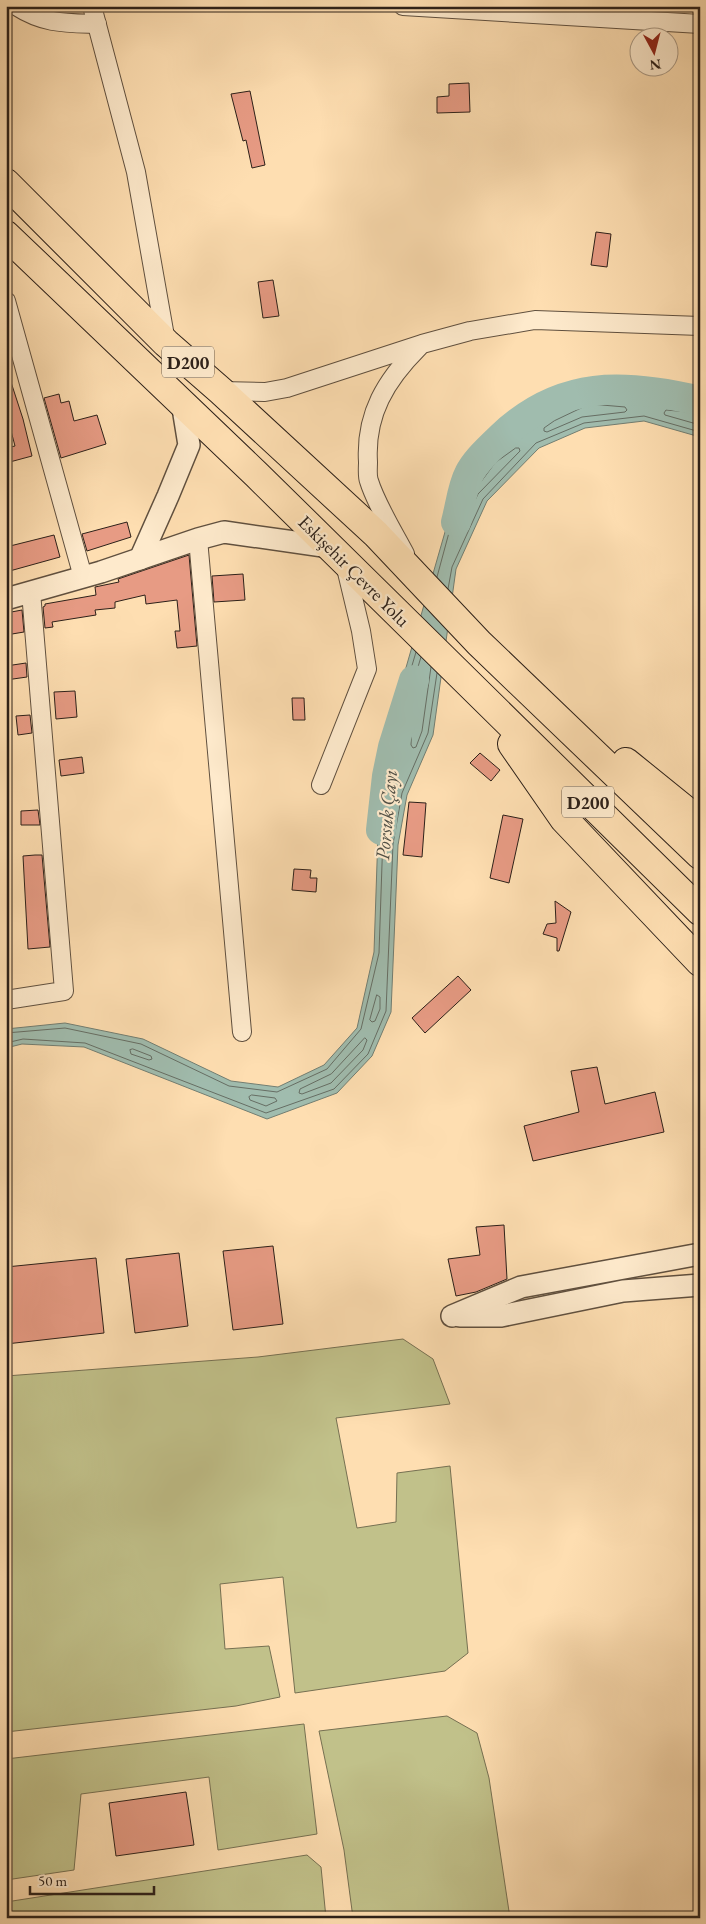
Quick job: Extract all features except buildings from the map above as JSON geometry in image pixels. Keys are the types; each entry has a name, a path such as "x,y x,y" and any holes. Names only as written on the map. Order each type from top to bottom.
{"highway":[{"name":"Eskişehir Çevre Yolu","path":"6,182 166,342 376,534 418,576 479,643 700,855"},
{"name":"Eskişehir Çevre Yolu","path":"6,235 182,402 700,911"},
{"path":"479,643 700,822"},
{"path":"477,693 564,819 700,962"}],"street":[{"path":"16,6 40,19 68,23 97,24"},
{"path":"92,6 136,172 166,342"},
{"path":"403,6 553,10 700,24"},
{"path":"6,302 83,577"},
{"path":"221,391 266,392 288,388 422,344 470,331 535,320 700,326"},
{"path":"418,576 369,481 367,451 370,425 377,402 399,367 422,344"},
{"path":"140,559 189,445 182,402"},
{"path":"6,599 83,577 224,532 337,554 361,631 367,669 321,785"},
{"path":"198,539 242,1032"},
{"path":"6,1000 64,991 31,592"},
{"path":"700,1254 521,1287 452,1316 501,1316 623,1290 700,1284"}],"green space":[{"path":"403,1339 433,1359 450,1404 336,1418 357,1528 396,1522 397,1473 450,1466 468,1653 445,1671 295,1693 283,1577 220,1584 225,1649 269,1646 280,1697 236,1706 6,1732 6,1376 258,1357"},
{"path":"447,1716 477,1733 489,1778 510,1918 353,1918 344,1850 319,1731"},
{"path":"304,1724 317,1834 218,1850 209,1777 81,1794 74,1870 6,1880 6,1759"},
{"path":"307,1855 321,1867 326,1918 6,1918 6,1902"}],"water":[{"path":"588,392 700,402 700,437 644,421 585,428 539,448 487,501 456,569 433,735 407,795 398,845 391,1012 372,1056 337,1093 267,1119 84,1047 22,1044 6,1048 6,1029 65,1023 143,1039 231,1081 278,1087 324,1065 357,1028 374,952 379,804 399,753 403,678 452,502 487,455 549,411"}],"waterway":[{"name":"Porsuk Çayı","path":"456,522 465,485 475,464 501,437 524,418 547,405 570,396 594,391 619,389 645,391 700,401"},
{"name":"Porsuk Çayı","path":"381,830 387,776 393,747 414,680"}]}
